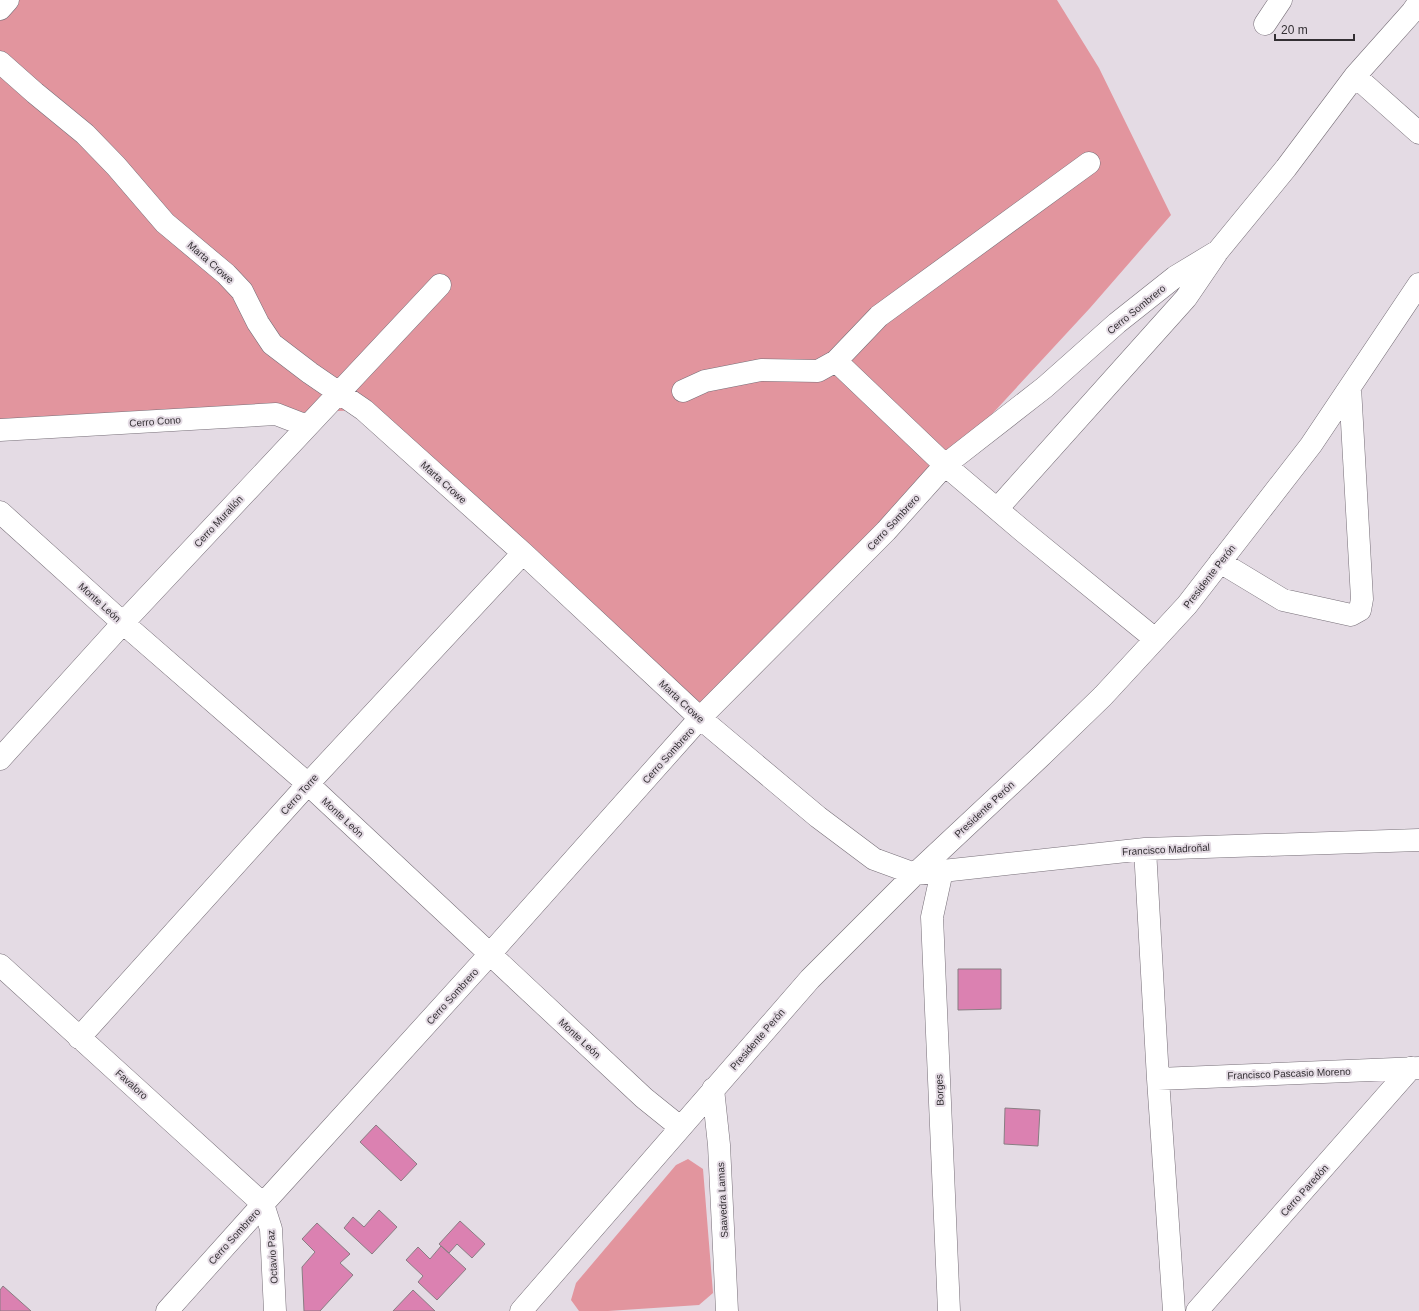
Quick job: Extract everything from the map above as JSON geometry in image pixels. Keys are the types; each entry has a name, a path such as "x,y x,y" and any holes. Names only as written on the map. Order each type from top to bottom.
{"street":[{"path":"0,9 8,0"},
{"path":"1265,24 1282,0"},
{"name":"Cerro Sombrero","path":"997,509 1186,298 1218,251 1286,168 1355,76 1412,12 1419,2"},
{"name":"Marta Crowe","path":"0,62 85,134 116,166 165,223 226,274 242,291 258,323 272,344 310,373 364,410 523,553 700,718 818,817 874,859 915,874"},
{"path":"1355,76 1419,133"},
{"path":"683,391 705,381 761,370 818,371 836,361 879,316 1089,163"},
{"name":"Cerro Sombrero","path":"167,1311 262,1204 490,954 700,718 886,531 945,465 1044,387 1117,323 1175,277 1218,251"},
{"name":"Presidente Perón","path":"526,1309 680,1127 810,980 915,874 1103,696 1187,605 1311,445 1419,284"},
{"name":"Cerro Murallón","path":"0,759 123,623 440,285"},
{"path":"836,361 945,465 1155,639"},
{"path":"1220,562 1283,600 1351,615 1360,610 1362,598 1350,387"},
{"name":"Cerro Cono","path":"0,430 276,414 307,426"},
{"name":"Monte León","path":"0,512 123,623 308,784 644,1098 680,1127"},
{"name":"Cerro Torre","path":"79,1038 308,784 523,553"},
{"name":"Francisco Madroñal","path":"915,874 1145,849 1419,840"},
{"path":"1145,849 1158,1078 1174,1311"},
{"name":"Borges","path":"942,871 932,917 949,1311"},
{"name":"Favaloro","path":"0,965 262,1204"},
{"name":"Francisco Pascasio Moreno","path":"1158,1078 1415,1068"},
{"name":"Cerro Paredón","path":"1197,1311 1415,1068"},
{"name":"Saavedra Lamas","path":"713,1089 719,1144 727,1311"},
{"name":"Octavio Paz","path":"262,1204 271,1229 274,1311"}],"shaded area":[{"path":"0,0 1057,0 1099,68 1171,215 1090,308 945,465 700,718 364,410 0,424"},
{"path":"688,1159 703,1169 713,1293 699,1305 608,1311 579,1311 571,1300 576,1283 676,1165"}],"building":[{"path":"958,969 1001,969 1001,1009 958,1010"},
{"path":"1005,1108 1040,1110 1038,1146 1004,1144"},
{"path":"376,1125 417,1164 401,1181 360,1142"},
{"path":"379,1210 397,1227 372,1254 344,1228 353,1217 364,1227"},
{"path":"460,1221 485,1244 472,1258 457,1244 449,1253 439,1244"},
{"path":"317,1223 350,1254 340,1263 353,1275 320,1311 304,1311 302,1267 315,1252 302,1239"},
{"path":"441,1246 466,1269 437,1300 418,1282 423,1276 406,1260 418,1247 430,1259"},
{"path":"3,1286 31,1311 0,1311 0,1290"},
{"path":"413,1290 435,1311 393,1311"}]}
